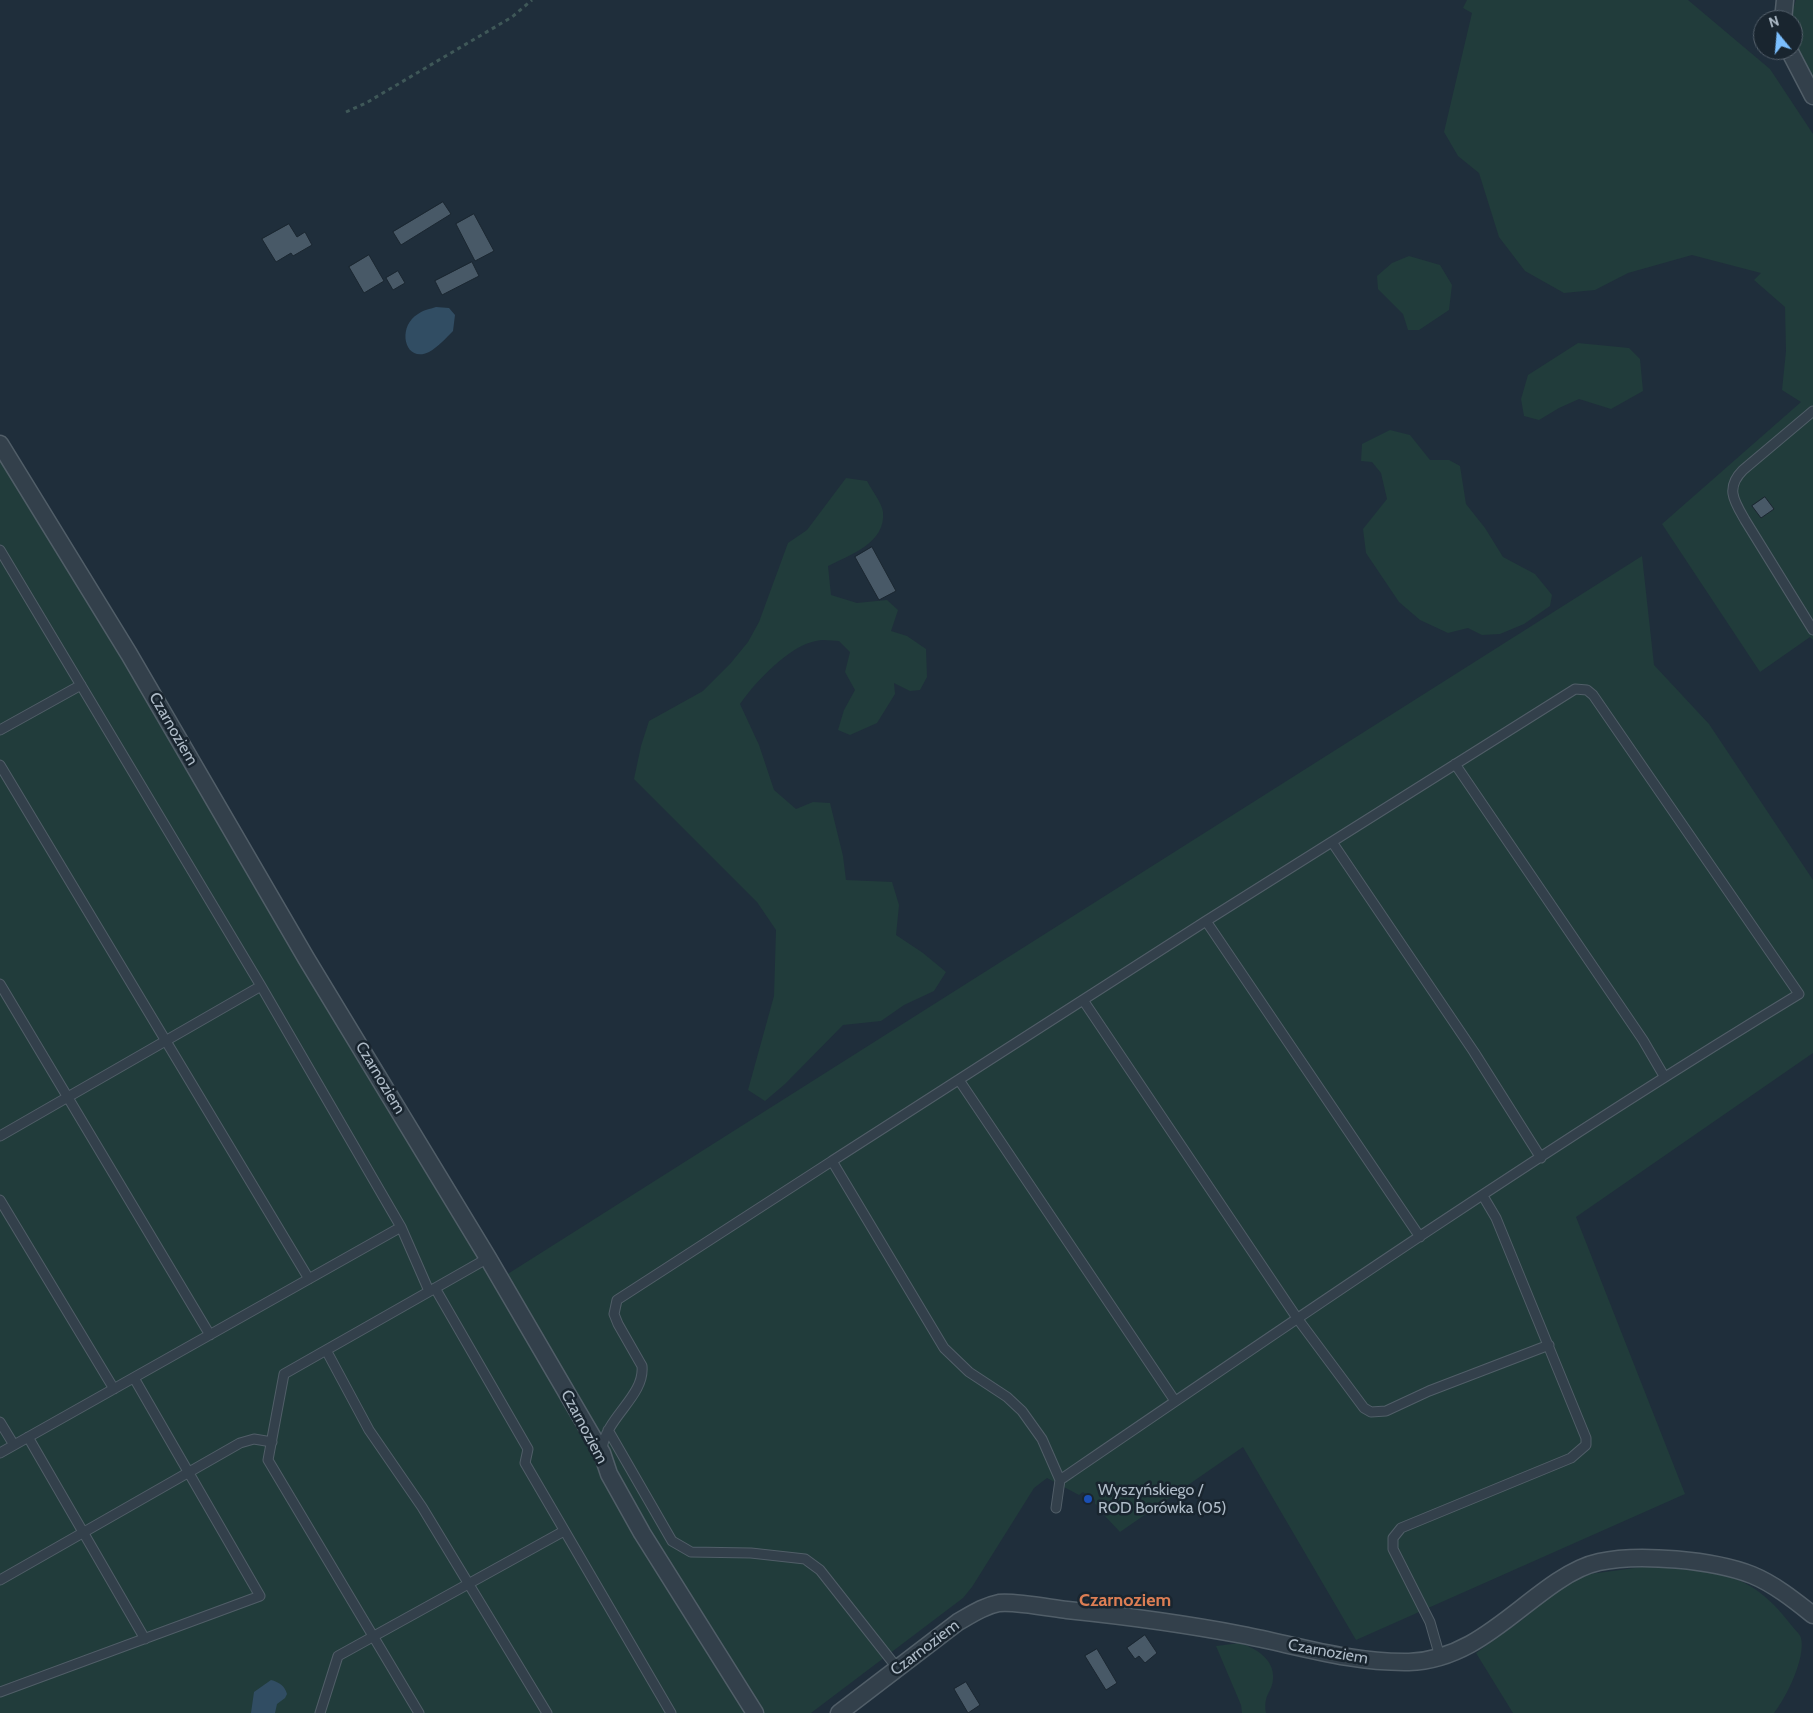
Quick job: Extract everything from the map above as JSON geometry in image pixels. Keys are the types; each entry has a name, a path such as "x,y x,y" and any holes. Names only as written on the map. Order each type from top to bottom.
{"street":[{"path":"1794,60 1813,96"},
{"name":"Czarnoziem","path":"0,444 129,654 306,958 488,1258 602,1453 617,1491 755,1713"},
{"name":"Czarnoziem","path":"839,1713 978,1609 1001,1603 1087,1612 1243,1635 1339,1657 1411,1662 1440,1656 1495,1631 1558,1581 1579,1569 1597,1562 1619,1558 1689,1562 1724,1567 1752,1575 1776,1587 1813,1615"}],"lane":[{"path":"1813,411 1743,470 1735,478 1733,485 1735,503 1813,630"},
{"path":"0,550 261,986 401,1227 432,1290 528,1449 524,1463 671,1713"},
{"path":"0,730 81,685"},
{"path":"602,1453 603,1438 641,1383 643,1374 642,1366 614,1314 617,1300 1454,764 1575,689 1587,690 1594,695 1799,994 1664,1076 1298,1318 1060,1480"},
{"path":"1454,764 1643,1040 1664,1076"},
{"path":"0,765 309,1279"},
{"path":"1332,842 1474,1052 1541,1158"},
{"path":"1206,922 1420,1237"},
{"path":"0,984 210,1335"},
{"path":"0,1136 261,986"},
{"path":"1083,1000 1298,1318 1364,1408 1377,1413 1549,1345"},
{"path":"959,1080 1175,1401"},
{"path":"832,1161 944,1348 969,1372 1007,1398 1022,1411 1042,1439 1060,1480 1056,1508"},
{"path":"1440,1656 1430,1622 1393,1549 1393,1538 1401,1528 1571,1458 1583,1449 1586,1438 1496,1218 1483,1196"},
{"path":"0,1200 114,1389"},
{"path":"0,1453 401,1227"},
{"path":"420,1713 268,1460 284,1374 488,1258"},
{"path":"326,1350 369,1430 422,1508 547,1713"},
{"path":"0,1692 260,1596 134,1378"},
{"path":"0,1422 14,1445"},
{"path":"608,1430 672,1541 691,1552 750,1553 805,1559 820,1570 898,1668"},
{"path":"28,1437 145,1639"},
{"path":"0,1580 240,1443 254,1439 272,1442"},
{"path":"320,1713 338,1656 564,1531"}],"path":[{"path":"346,112 366,104 512,17 532,0"}],"green space":[{"path":"1467,0 1688,0 1753,55 1753,60 1759,60 1770,69 1813,134 1813,640 1810,637 1760,672 1662,524 1801,402 1782,390 1786,351 1785,307 1754,280 1761,273 1692,255 1628,273 1595,290 1564,293 1525,271 1499,237 1479,173 1458,156 1444,132 1472,13 1463,8"},
{"path":"1796,0 1813,0 1813,89 1800,60 1803,60 1803,10 1794,10"},
{"path":"1409,256 1440,265 1452,285 1449,310 1419,330 1408,330 1403,314 1378,289 1377,276 1392,263"},
{"path":"1578,343 1629,348 1640,359 1643,391 1611,409 1579,399 1539,420 1524,416 1521,399 1528,375"},
{"path":"1390,430 1410,435 1430,460 1449,460 1460,466 1466,504 1485,528 1503,557 1535,574 1552,595 1550,606 1524,624 1500,634 1482,635 1468,628 1448,633 1420,620 1399,602 1366,553 1363,529 1387,499 1381,473 1372,462 1361,461 1362,444"},
{"path":"0,456 74,572 495,1282 1642,556 1654,665 1709,724 1813,880 1813,1053 1576,1217 1685,1494 1356,1640 1243,1447 1120,1532 1104,1515 1107,1510 1095,1504 1095,1500 1083,1492 1079,1495 1047,1478 1034,1488 972,1587 963,1598 811,1713 0,1713"},
{"path":"846,478 867,481 882,508 882,523 879,532 873,540 856,552 828,566 831,595 857,603 887,600 898,610 891,631 907,636 926,649 927,677 920,690 910,691 894,683 895,694 877,723 850,735 838,730 844,710 855,690 845,672 850,652 839,641 819,640 806,644 784,657 763,676 740,704 759,745 774,790 796,809 813,802 830,803 843,856 846,880 892,882 899,905 896,935 923,953 946,972 934,991 904,1005 881,1021 843,1025 785,1084 765,1101 748,1090 774,996 776,930 757,902 634,779 649,721 703,691 730,664 748,642 759,622 788,543 807,530"},
{"path":"1650,1566 1708,1572 1726,1576 1746,1584 1764,1595 1800,1635 1802,1646 1798,1667 1784,1698 1774,1713 1513,1713 1476,1653 1522,1620 1564,1585 1590,1574"},
{"path":"1240,1643 1258,1651 1271,1666 1273,1679 1266,1702 1266,1713 1242,1713 1241,1705 1216,1646"}],"water":[{"path":"436,307 449,308 455,315 453,331 429,352 414,353 409,349 406,342 407,327 411,320 420,313"},
{"path":"271,1680 283,1687 287,1694 285,1698 277,1704 275,1713 251,1713 254,1692"}],"building":[{"path":"443,202 451,214 401,245 393,232"},
{"path":"474,214 494,251 475,261 456,224"},
{"path":"289,224 297,237 305,232 312,245 293,256 291,253 276,262 262,239"},
{"path":"369,255 384,281 364,293 349,267"},
{"path":"472,262 479,276 442,295 435,281"},
{"path":"398,271 405,283 393,290 386,278"},
{"path":"1765,497 1774,509 1761,518 1752,506"},
{"path":"872,547 896,591 879,600 855,557"},
{"path":"1145,1635 1157,1653 1145,1663 1139,1656 1135,1659 1127,1648"},
{"path":"1097,1649 1117,1683 1106,1690 1085,1656"},
{"path":"966,1682 980,1705 968,1713 954,1689"}],"place":[{"name":"Wyszyńskiego / ROD Borówka (05)","path":"1088,1499"}],"district":[{"name":"Czarnoziem","path":"1125,1601"}]}
